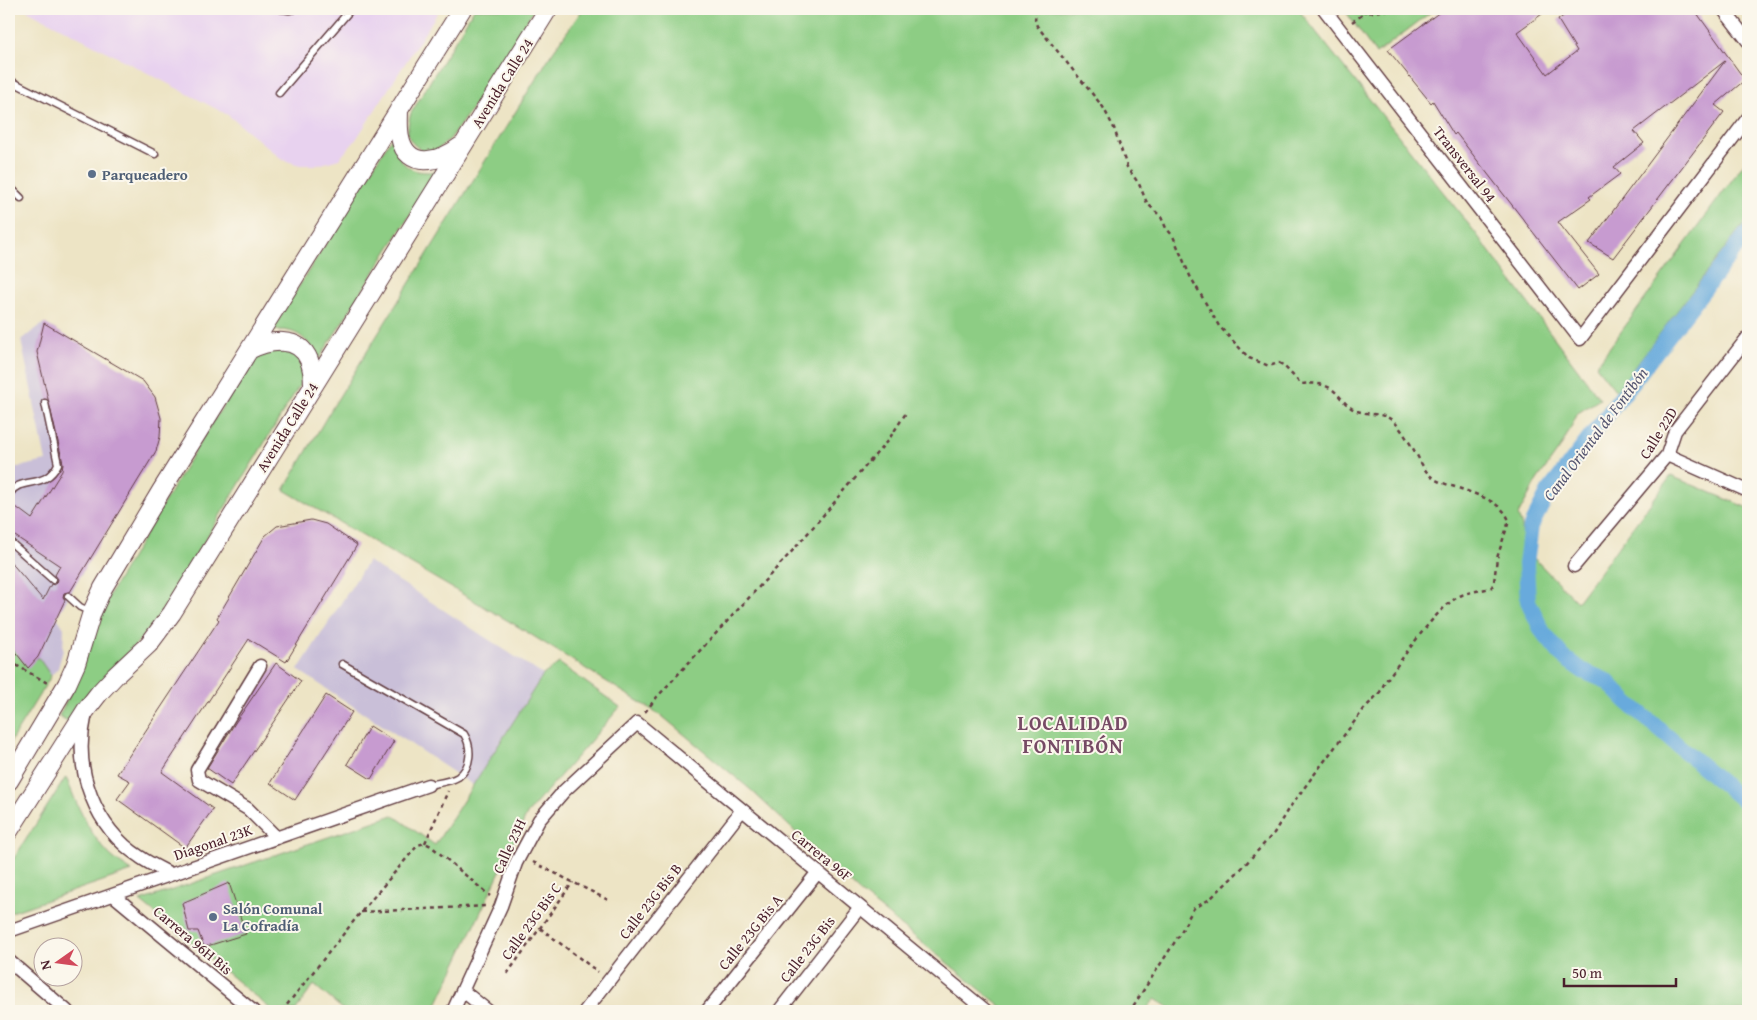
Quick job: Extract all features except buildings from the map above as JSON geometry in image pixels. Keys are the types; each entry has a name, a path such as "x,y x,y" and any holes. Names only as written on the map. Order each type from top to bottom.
{"main road":[{"path":"9,781 60,698 76,664 92,612 103,588 462,9"},
{"name":"Avenida Calle 24","path":"9,832 86,710 100,692 149,644 172,613 548,9"},
{"path":"399,109 400,139 412,157 430,161 449,154 464,144"},
{"path":"249,350 269,342 282,341 292,343 302,350 309,359 314,384"}],"street":[{"name":"Transversal 94","path":"1324,9 1580,338 1748,118"},
{"path":"1723,9 1748,40"},
{"name":"Calle 22D","path":"1574,566 1667,455 1675,431 1748,337"},
{"path":"1667,455 1748,491"},
{"path":"260,666 197,770 197,775 199,780 248,809 277,838"},
{"path":"86,710 81,733 80,752 84,778 91,798 102,818 120,840 140,857 171,874"},
{"name":"Carrera 96F","path":"637,723 860,907 969,1006 986,1011"},
{"name":"Calle 23H","path":"452,1011 463,991 501,906 520,855 539,820 564,791 637,723"},
{"name":"Diagonal 23K","path":"9,931 428,785"},
{"name":"Calle 23G Bis B","path":"585,1011 742,810"},
{"name":"Calle 23G Bis A","path":"707,1011 818,872"},
{"name":"Carrera 96H Bis","path":"113,895 253,1011"},
{"name":"Calle 23G Bis","path":"779,1011 860,907"},
{"path":"9,961 68,1011"},
{"path":"463,991 488,1011"}],"lane":[{"path":"281,9 294,9"},
{"path":"279,93 351,9"},
{"path":"9,80 154,154"},
{"path":"9,186 21,198"},
{"path":"9,494 12,488 50,476 58,464 45,403"},
{"path":"9,541 52,580"},
{"path":"68,596 80,607 92,612"},
{"path":"342,664 464,734 469,743 470,753 466,766 460,776 428,785"}],"path":[{"path":"1038,9 1035,16 1037,26 1103,107 1114,128 1126,167 1139,184 1142,196 1161,217 1177,244 1190,276 1204,301 1219,326 1236,346 1249,358 1269,366 1279,363 1283,365 1301,384 1318,383 1329,387 1350,408 1386,416 1397,425 1416,453 1427,474 1436,480 1490,501 1504,510 1509,521 1497,558 1492,587 1462,594 1434,618 1380,692 1364,709 1287,810 1274,832 1242,869 1210,898 1193,909 1180,934 1130,1011"},
{"path":"1365,9 1365,13 1398,9"},
{"path":"637,723 657,697 795,548 889,439 906,413"},
{"path":"9,661 55,687"},
{"path":"425,843 453,779"},
{"path":"425,843 501,906"},
{"path":"282,1011 418,845 425,843"},
{"path":"520,855 610,901"},
{"name":"Calle 23G Bis C","path":"507,974 573,882"},
{"path":"362,912 501,906"},
{"path":"540,928 609,980"}],"shaded area":[{"path":"25,9 440,9 355,141 339,159 318,165 300,165 283,160 228,115"},
{"path":"44,323 143,381 155,397 161,418 160,437 57,617 64,628 63,650 58,668 51,676 38,657 28,668 9,644 9,469 46,461 21,340"},
{"path":"368,561 543,675 473,785 298,670"}],"green space":[{"path":"474,9 534,9 488,86 450,139 438,149 427,153 415,145 409,137 408,127 411,113"},
{"path":"583,9 1298,9 1474,231 1600,399 1578,413 1562,445 1537,480 1518,515 1522,526 1523,547 1577,602 1671,476 1748,508 1748,1011 1175,1011 1155,999 1145,1011 1007,1011 858,891 751,790 662,716 517,626 284,490 329,413 552,53"},
{"path":"1344,9 1435,9 1376,54"},
{"path":"392,137 398,155 407,166 420,171 438,171 319,359 310,345 300,336 287,331 271,331"},
{"path":"1748,158 1748,218 1616,391 1596,366"},
{"path":"270,350 286,351 295,354 300,362 304,378 157,619 68,721 59,716 79,675 98,618 108,597 197,447 251,362 261,353"},
{"path":"9,644 28,667 38,657 51,676 9,744"},
{"path":"559,663 620,707 527,814 434,1011 345,1011 314,985 295,1011 273,1011 140,901 393,815 435,845 543,675"},
{"path":"66,777 79,808 95,837 112,857 132,871 9,913 9,866"}],"waterway":[{"name":"Canal Oriental de Fontibón","path":"1748,232 1549,491 1531,526 1526,564 1528,601 1542,631 1563,657 1583,671 1607,681 1626,701 1748,805"}],"place":[{"name":"Parqueadero","path":"92,174"},
{"name":"Salón Comunal La Cofradía","path":"213,917"}],"district":[{"name":"LOCALIDAD FONTIBÓN","path":"1073,734"}]}
